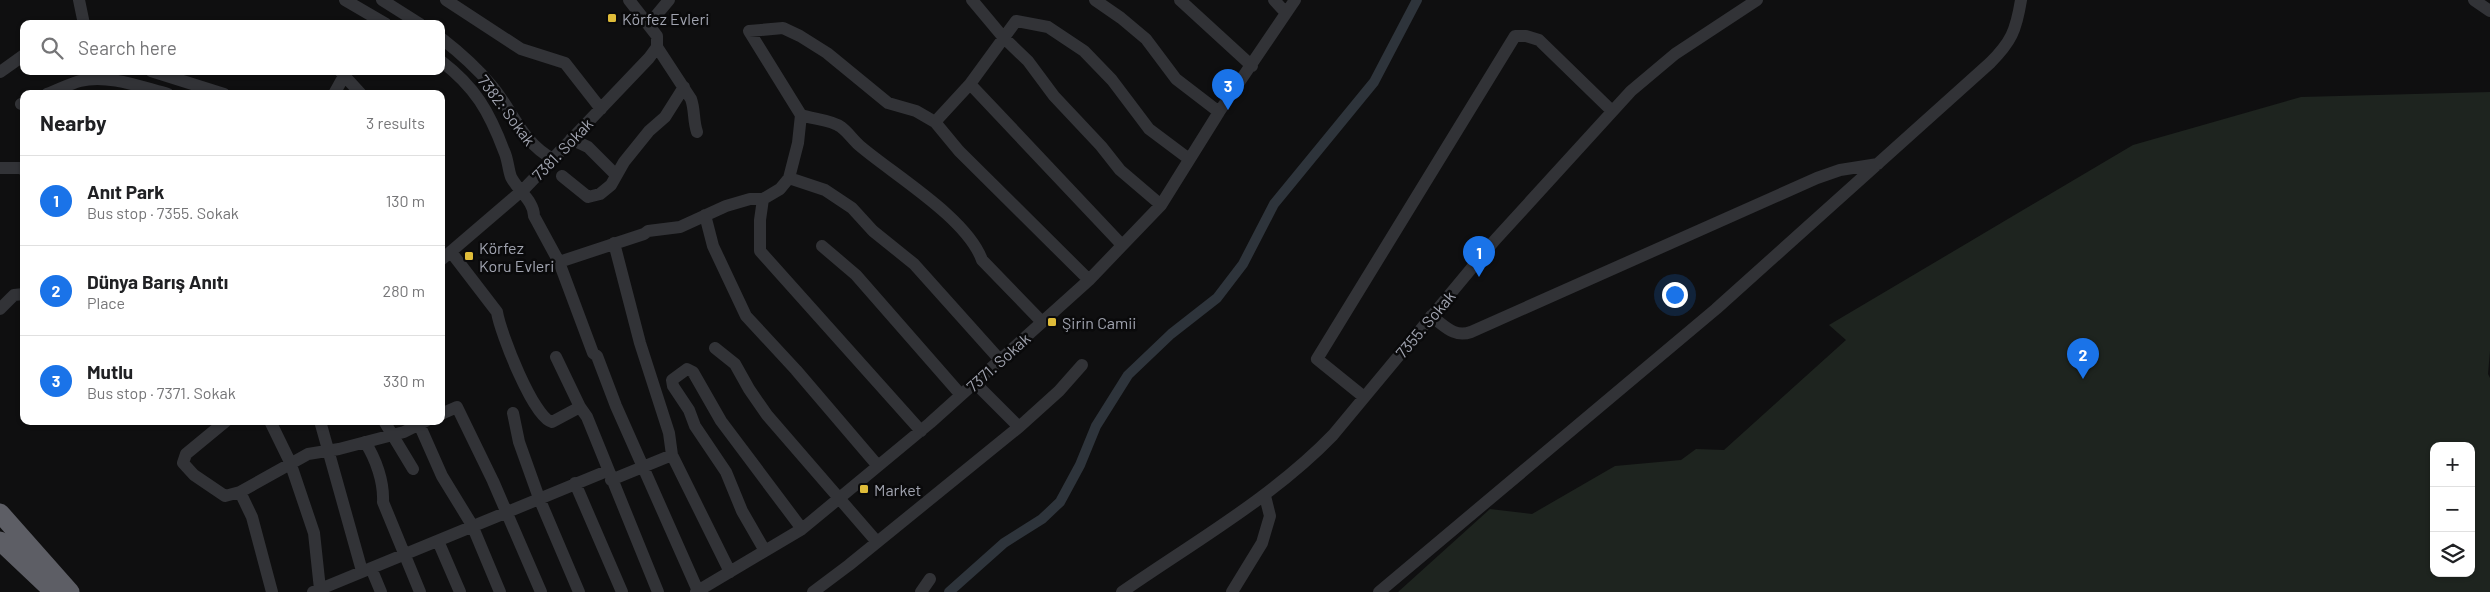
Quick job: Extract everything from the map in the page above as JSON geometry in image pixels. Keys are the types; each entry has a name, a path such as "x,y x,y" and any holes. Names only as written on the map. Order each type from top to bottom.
{"highway":[{"path":"0,513 70,592"},
{"path":"0,541 54,592"}],"street":[{"path":"79,0 83,20"},
{"path":"345,0 379,20"},
{"path":"382,0 414,20"},
{"path":"446,0 521,49 535,55 556,58 565,63 601,109"},
{"path":"629,0 657,36 657,47 684,87 694,108 692,119 697,132"},
{"path":"649,24 669,0"},
{"path":"972,0 1003,37 1028,61 1054,96 1101,146 1120,170 1161,205"},
{"path":"1095,0 1146,39 1176,79 1219,112"},
{"path":"1180,0 1252,66"},
{"path":"1274,0 1285,12"},
{"name":"7371. Sokak","path":"697,592 802,529 921,431 1088,280 1161,205 1219,112 1252,66 1285,12 1295,0"},
{"name":"7355. Sokak","path":"1122,592 1265,496 1309,459 1364,397 1495,240 1631,90 1675,54 1757,0"},
{"path":"1379,592 1716,309 2008,46 2016,27 2021,0"},
{"path":"2474,0 2490,11"},
{"path":"935,122 970,84 1016,21 1048,27 1084,52 1112,80 1149,129 1189,159"},
{"path":"559,262 644,234 648,231 680,227 705,215 750,199 764,198 780,189 788,178 798,143 801,115 749,31 783,28 827,52 888,103 916,111 935,122 959,151 1088,280"},
{"path":"1364,397 1316,359 1515,36 1526,36 1539,40 1612,111"},
{"name":"7382: Sokak","path":"445,41 464,56 492,86 512,113 524,136 541,153 553,159"},
{"name":"7381. Sokak","path":"446,256 521,192 601,109 657,47"},
{"path":"0,72 20,58"},
{"name":"7382: Sokak","path":"445,64 461,76 478,95 505,153 511,177 534,208 534,216 559,262 593,353 597,356 616,406 644,466 697,592"},
{"path":"164,75 211,90"},
{"path":"336,90 341,75"},
{"path":"344,75 357,90"},
{"path":"57,90 79,81 91,79 121,82 152,90"},
{"path":"970,84 1122,246"},
{"path":"562,176 583,194 591,197 600,194 611,185 616,175 649,131 665,117 684,87"},
{"path":"801,115 840,126 860,146 936,204 971,241 978,250 982,260 1042,322"},
{"path":"571,140 588,146 616,175"},
{"path":"1431,316 1454,334 1461,335 1471,332 1817,178 1840,170 1878,164"},
{"path":"0,168 20,168"},
{"path":"788,178 825,190 852,208 873,231 914,264 1000,360"},
{"path":"764,198 760,220 760,251 921,431"},
{"path":"705,215 713,246 746,316 796,370 878,466"},
{"path":"614,243 651,377 669,433 672,455 730,572"},
{"path":"822,246 856,275 961,395"},
{"path":"446,256 497,312 499,324 516,367 543,417 552,422 580,408"},
{"path":"0,309 14,295 20,294"},
{"path":"715,348 735,364 767,415 877,542"},
{"path":"556,357 580,408 587,417 609,476 658,592"},
{"path":"813,592 1019,427 1059,392 1082,365"},
{"path":"651,377 672,380 687,369 694,372 708,402 721,421 802,529"},
{"path":"672,380 673,386 689,410 695,426 726,472 742,511 765,551"},
{"path":"975,383 1019,427"},
{"path":"445,412 457,407 494,481 505,512 541,592"},
{"path":"513,413 519,442 539,498 579,592"},
{"path":"221,425 186,454 183,463 194,475 225,496 240,492 290,462 308,454 327,449 339,449 404,432 418,425"},
{"path":"272,425 290,462 314,533 316,590 339,587 367,569 405,556 472,525 575,483 644,466 672,455"},
{"path":"321,425 327,449 367,569 381,592"},
{"path":"386,425 413,469"},
{"path":"423,425 442,476 472,525 500,592"},
{"path":"365,442 372,452 384,488 383,502 420,592"},
{"path":"575,483 622,592"},
{"path":"240,492 252,517 272,592"},
{"path":"1232,592 1262,543 1270,516 1265,496"},
{"path":"438,541 460,592"},
{"path":"921,592 930,578"}],"shaded area":[{"path":"2490,92 2490,351 2488,374 2490,378 2490,592 1398,592 1490,509 1532,514 1615,466 1681,460 1696,449 1724,450 1846,340 1829,325 2133,145 2301,97"}],"waterway":[{"path":"949,592 1004,543 1042,519 1060,502 1080,465 1096,426 1128,375 1171,334 1217,298 1243,264 1274,204 1374,82 1417,0"}],"place":[{"name":"Körfez Evleri","path":"612,18"},
{"name":"Mutlu","path":"1228,110"},
{"name":"Körfez Koru Evleri","path":"469,256"},
{"name":"Anıt Park","path":"1479,277"},
{"name":"Şirin Camii","path":"1052,322"},
{"name":"Dünya Barış Anıtı","path":"2083,379"},
{"name":"Market","path":"864,489"}]}
